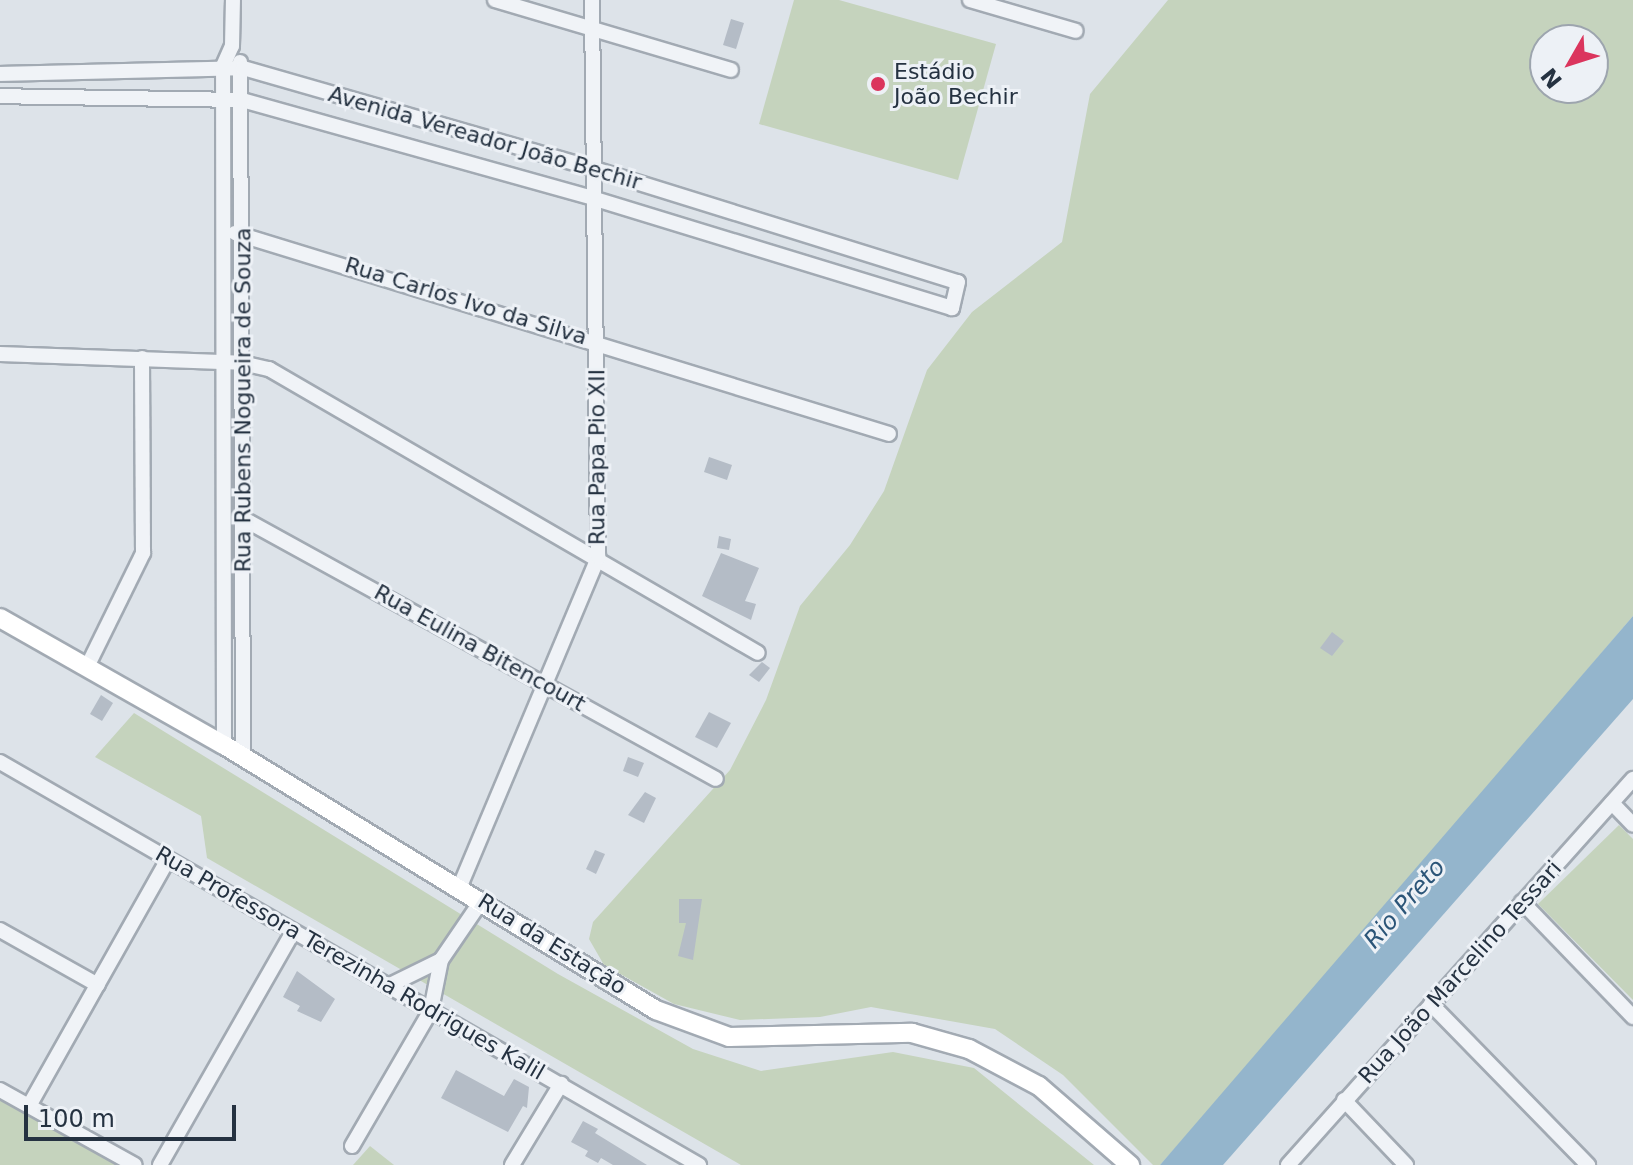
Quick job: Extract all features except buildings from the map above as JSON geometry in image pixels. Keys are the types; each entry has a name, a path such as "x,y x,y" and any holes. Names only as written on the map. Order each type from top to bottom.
{"main road":[{"name":"Rua da Estação","path":"0,618 224,745 460,886 656,1010 729,1037 912,1033 995,1059 1039,1086 1129,1164"}],"street":[{"name":"Rua Rubens Nogueira de Souza","path":"224,745 223,66 232,46 233,0"},
{"path":"495,0 731,70"},
{"name":"Rua Papa Pio XII","path":"460,886 598,557 591,168 592,0"},
{"path":"970,0 1076,31"},
{"name":"Rua Rubens Nogueira de Souza","path":"232,46 243,68 243,757"},
{"name":"Avenida Vereador João Bechir","path":"0,74 223,66 243,68 591,168 958,282 952,308 593,198 243,100 0,96"},
{"name":"Rua Carlos Ivo da Silva","path":"225,232 241,234 596,341 889,434"},
{"path":"0,354 225,362 269,369 598,557 758,653"},
{"path":"87,667 143,553 142,358"},
{"name":"Rua Eulina Bitencourt","path":"226,512 244,518 716,779"},
{"name":"Rua Professora Terezinha Rodrigues Kalil","path":"0,762 561,1084 675,1158 699,1165"},
{"name":"Rua João Marcelino Tessari","path":"1288,1165 1633,779"},
{"path":"1612,803 1633,825"},
{"path":"29,1106 168,859"},
{"path":"352,1146 431,1010 441,960 482,900"},
{"path":"1522,902 1633,1017"},
{"path":"0,930 98,985"},
{"path":"160,1165 293,932"},
{"path":"388,986 441,960"},
{"path":"1431,1004 1588,1165"},
{"path":"512,1165 561,1084"},
{"path":"0,1090 135,1165"},
{"path":"1344,1100 1406,1165"}],"green space":[{"name":"Estádio João Bechir","path":"794,0 839,0 996,44 958,180 759,124"},
{"path":"1168,0 1633,0 1633,616 1291,1018 1160,1165 1153,1165 1063,1075 995,1029 871,1007 820,1017 740,1020 674,1004 604,965 589,939 593,922 730,770 766,700 800,606 850,545 884,491 927,370 972,312 1062,242 1090,94"},
{"path":"134,713 558,974 693,1049 761,1071 893,1052 974,1068 1094,1165 741,1165 207,858 201,816 95,757"},
{"path":"1619,825 1633,839 1633,1000 1538,904"},
{"path":"0,1100 120,1165 0,1165"},
{"path":"370,1146 394,1165 353,1165"}],"water":[{"name":"Rio Preto","path":"1633,616 1633,699 1223,1165 1160,1165"}],"place":[{"name":"Estádio João Bechir","path":"878,84"}]}
